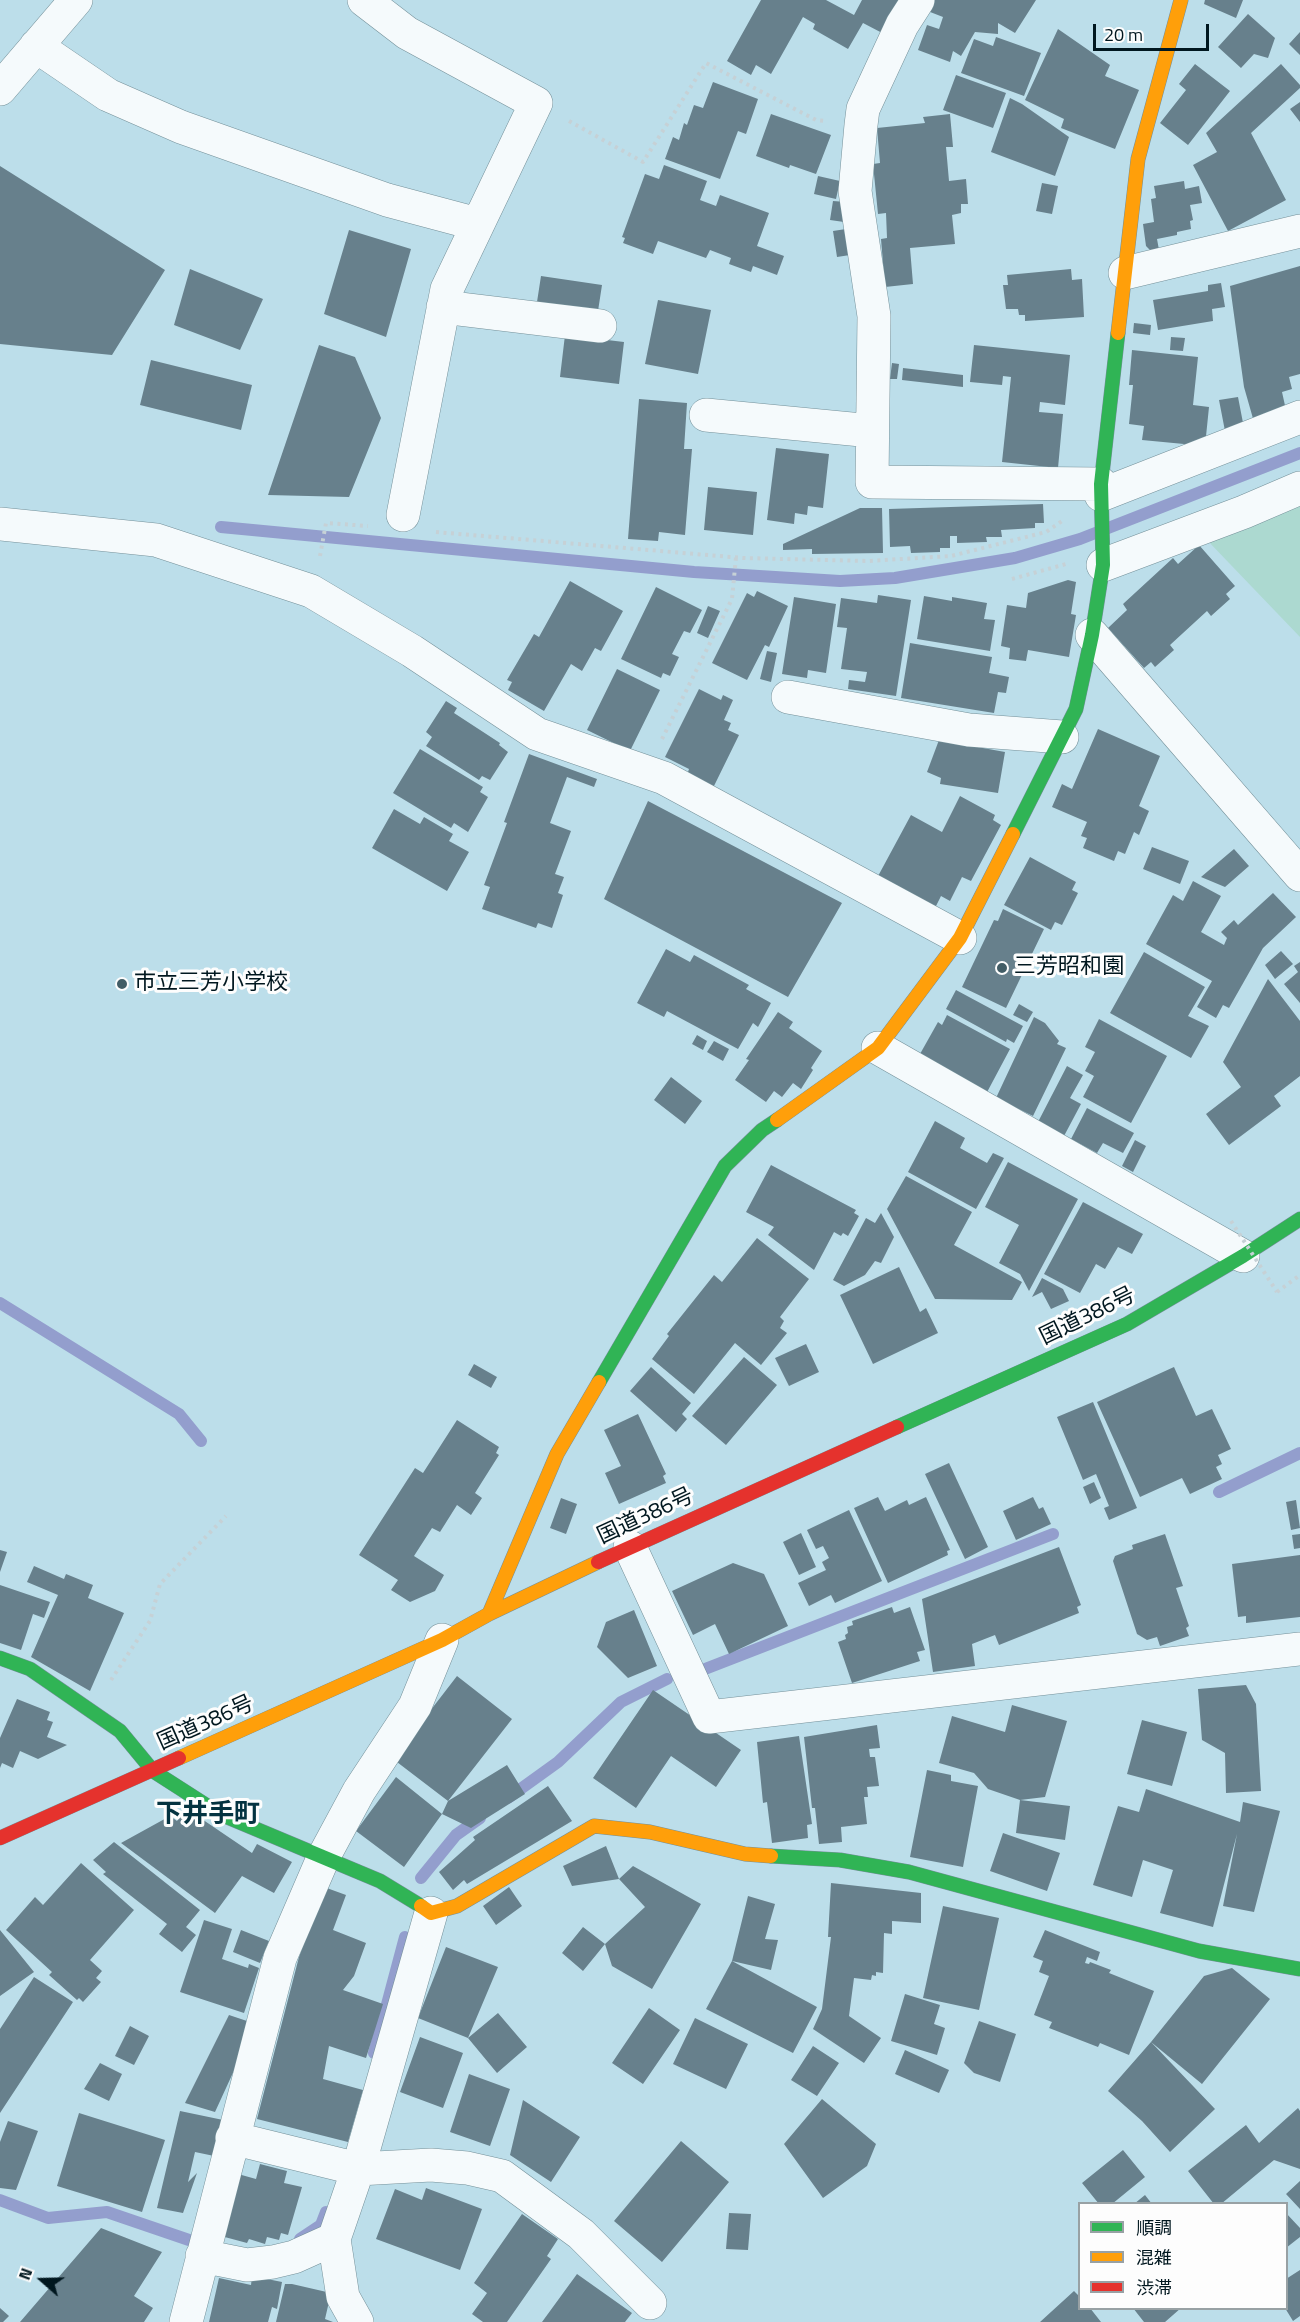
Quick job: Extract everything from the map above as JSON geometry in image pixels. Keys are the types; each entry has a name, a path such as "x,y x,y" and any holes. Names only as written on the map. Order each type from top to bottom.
{"main road":[{"path":"489,1614 557,1454 725,1166 762,1130 878,1048 960,938 1076,709 1092,635 1102,565 1101,489 1138,159 1180,0"},
{"name":"国道386号","path":"0,1838 442,1640 489,1614 630,1547 1127,1324 1243,1256 1300,1219"},
{"path":"0,1658 30,1669 120,1731 153,1771 220,1814 380,1881 431,1913 457,1906 594,1826 650,1832 745,1854 840,1860 909,1872 1199,1951 1300,1969"}],"street":[{"path":"0,89 76,0"},
{"path":"364,0 407,33 536,103 447,289 403,515"},
{"path":"918,0 902,25 863,109 861,125 855,191 874,316 872,482 1101,489 1300,417"},
{"path":"36,46 108,95 181,127 387,200 477,224"},
{"path":"1125,273 1300,231"},
{"path":"442,307 600,326"},
{"path":"706,415 873,431"},
{"path":"1102,565 1234,516 1300,488"},
{"path":"0,524 156,540 311,591 412,651 537,734 663,778 960,938"},
{"path":"1092,635 1300,875"},
{"path":"788,697 969,730 1062,737"},
{"path":"878,1048 1243,1256"},
{"path":"630,1547 709,1717 1300,1649"},
{"path":"186,2322 280,1958 324,1856 359,1791 415,1706 442,1640"},
{"path":"357,2322 343,2297 334,2239 358,2169 431,1913"},
{"path":"232,2138 358,2169 431,2165 467,2168 502,2176 581,2234 650,2303"},
{"path":"202,2256 247,2265 273,2262 294,2257 334,2239"}],"path":[{"path":"536,103 643,162 706,63 816,120 861,125"},
{"path":"431,532 736,557 868,561 951,556 1046,532 1101,489"},
{"path":"320,557 326,523 373,527"},
{"path":"646,772 732,599 736,557"},
{"path":"1012,579 1073,562 1102,565"},
{"path":"1231,1221 1277,1292 1300,1275"},
{"path":"90,1710 150,1621 160,1584 226,1516"}],"green space":[{"path":"1300,498 1300,637 1206,539"}],"building":[{"path":"761,0 826,0 854,15 862,0 905,0 886,35 863,23 848,49 813,29 815,24 803,17 771,74 756,65 751,75 727,61"},
{"path":"934,0 1036,0 1015,33 998,23 998,34 975,32 961,56 953,51 950,62 918,50 927,25 939,29 943,17 925,10"},
{"path":"1205,0 1243,0 1236,18 1204,4"},
{"path":"1248,14 1275,38 1268,58 1254,54 1241,68 1218,47"},
{"path":"1058,29 1110,65 1105,76 1139,90 1115,149 1061,128 1064,119 1025,100"},
{"path":"1300,32 1300,55 1289,44"},
{"path":"996,37 1041,53 1024,96 961,73 974,39 993,46"},
{"path":"1195,64 1230,91 1188,145 1160,123 1186,90 1179,84"},
{"path":"1281,64 1300,85 1300,88 1251,133 1286,200 1228,231 1193,165 1217,152 1206,133"},
{"path":"956,75 1006,93 993,128 943,110"},
{"path":"713,82 758,99 746,134 738,131 720,179 665,159 673,137 679,140 684,123 687,125 694,105 703,108"},
{"path":"1010,98 1069,137 1055,176 991,152"},
{"path":"1300,102 1300,122 1290,109"},
{"path":"771,114 831,135 816,174 790,165 789,168 756,156"},
{"path":"950,114 953,147 946,147 949,181 966,179 968,204 961,204 961,213 952,215 955,244 910,248 913,284 885,287 881,239 887,238 886,213 878,214 873,164 880,163 877,128 925,123 923,117"},
{"path":"664,165 707,181 700,200 716,206 720,195 769,213 757,246 784,256 777,275 753,266 751,272 729,264 731,258 710,250 706,258 658,241 653,254 623,243 625,238 622,237 645,174 659,179"},
{"path":"0,166 165,270 112,355 0,344"},
{"path":"818,176 840,181 836,199 814,194"},
{"path":"1184,181 1185,189 1199,186 1202,203 1190,205 1193,220 1190,221 1191,229 1177,232 1177,235 1157,239 1159,250 1152,252 1146,246 1143,224 1154,222 1151,199 1156,198 1154,186"},
{"path":"1042,183 1058,186 1052,214 1036,211"},
{"path":"833,201 846,202 844,222 830,220"},
{"path":"846,229 850,255 837,257 833,231"},
{"path":"349,230 411,249 386,337 324,314"},
{"path":"1300,266 1300,374 1289,377 1292,389 1282,392 1286,410 1254,422 1244,387 1230,286"},
{"path":"190,269 263,299 240,350 174,325"},
{"path":"1071,269 1072,280 1082,279 1084,317 1025,321 1025,315 1019,315 1018,309 1006,309 1003,285 1008,285 1007,275"},
{"path":"541,276 602,285 596,324 535,315"},
{"path":"1221,283 1225,307 1212,309 1213,321 1158,330 1153,300 1208,291 1208,285"},
{"path":"658,300 711,310 698,374 645,364"},
{"path":"1134,323 1151,325 1150,335 1133,333"},
{"path":"565,335 624,342 619,384 560,377"},
{"path":"1171,337 1185,338 1183,351 1170,350"},
{"path":"319,345 355,357 381,418 349,497 268,495"},
{"path":"974,345 1070,355 1065,405 1040,402 1039,412 1063,414 1058,468 1002,462 1011,377 1003,376 1002,385 970,382"},
{"path":"1132,350 1198,357 1193,405 1209,407 1205,446 1142,440 1144,426 1129,424 1133,385 1129,385"},
{"path":"151,360 252,385 241,430 140,405"},
{"path":"892,363 899,364 897,379 890,379"},
{"path":"903,368 963,375 963,387 902,380"},
{"path":"1238,397 1244,428 1225,431 1219,400"},
{"path":"639,399 687,403 684,449 692,449 685,535 659,532 658,541 628,539"},
{"path":"776,448 829,454 823,508 808,506 807,515 795,513 794,524 767,520"},
{"path":"708,487 757,492 753,535 704,530"},
{"path":"1043,504 1044,523 1035,523 1035,528 1001,530 1002,537 986,537 987,542 957,543 957,536 950,536 950,548 940,548 940,552 911,553 910,546 890,547 889,509"},
{"path":"860,508 882,508 883,553 812,554 812,549 783,550 783,544"},
{"path":"1199,545 1235,586 1226,594 1230,599 1211,616 1207,611 1170,645 1174,650 1155,667 1151,662 1144,668 1108,628 1127,610 1123,604 1173,558 1178,564"},
{"path":"1068,580 1076,582 1071,614 1076,615 1069,657 1028,650 1026,661 1009,659 1010,648 1001,646 1007,605 1026,608 1028,593"},
{"path":"570,581 623,611 601,651 595,648 582,671 571,664 544,711 508,690 512,682 507,680 534,634 539,637"},
{"path":"656,587 702,610 690,633 684,631 672,654 679,657 670,676 663,673 661,678 621,659"},
{"path":"757,591 788,606 769,647 765,645 747,680 712,663 747,593 754,597"},
{"path":"878,595 911,600 896,696 848,689 849,680 865,682 867,672 841,669 847,628 837,627 841,598 877,603"},
{"path":"924,596 952,601 952,597 987,603 984,619 995,620 990,651 917,639"},
{"path":"794,597 836,604 826,673 808,670 807,678 782,674"},
{"path":"708,606 720,611 708,638 697,633"},
{"path":"910,643 992,657 989,673 1009,677 1006,693 998,692 994,713 901,698"},
{"path":"767,651 777,653 771,682 760,679"},
{"path":"617,669 660,690 630,751 587,730"},
{"path":"699,689 721,700 723,695 733,700 724,720 731,723 728,730 739,735 713,788 687,775 689,769 665,757"},
{"path":"446,701 457,708 454,713 500,743 499,745 508,752 490,780 482,776 479,780 426,746 432,737 426,732"},
{"path":"1098,729 1160,756 1139,806 1149,811 1139,835 1134,832 1125,854 1118,851 1114,861 1083,848 1087,838 1081,836 1087,822 1052,807 1062,784 1072,789"},
{"path":"939,740 1005,752 998,793 940,784 941,778 927,772"},
{"path":"420,749 483,787 480,792 488,797 468,832 454,823 451,828 393,793"},
{"path":"529,754 597,779 594,787 567,777 550,823 571,831 555,874 564,877 558,893 563,895 552,928 538,923 536,928 482,909 490,887 484,885"},
{"path":"960,796 995,815 993,820 1001,825 971,881 962,877 950,901 941,896 935,908 877,878 911,815 942,832"},
{"path":"648,801 842,903 788,997 604,899"},
{"path":"394,809 420,824 424,817 453,834 449,841 469,852 447,891 372,848"},
{"path":"1152,847 1189,861 1180,884 1143,869"},
{"path":"1234,849 1249,866 1225,887 1201,877"},
{"path":"1030,857 1076,882 1072,890 1078,893 1062,925 1055,922 1051,930 1004,905"},
{"path":"1193,881 1221,896 1201,932 1224,945 1227,938 1221,932 1234,920 1238,925 1273,893 1296,917 1263,948 1229,1008 1223,1005 1216,1018 1197,1007 1212,981 1146,944 1173,895 1183,901"},
{"path":"1003,909 1044,929 1006,1008 962,987 994,920 998,921"},
{"path":"666,949 690,962 694,955 749,985 746,989 771,1003 758,1027 753,1023 738,1049 667,1011 664,1017 637,1003"},
{"path":"1281,951 1293,964 1275,979 1265,965"},
{"path":"1144,952 1205,987 1188,1016 1209,1026 1191,1058 1110,1013"},
{"path":"1300,962 1300,1003 1284,984 1298,972 1294,966"},
{"path":"1268,979 1300,1021 1300,1076 1274,1096 1281,1106 1229,1145 1206,1114 1241,1087 1223,1062"},
{"path":"956,990 1023,1026 1014,1043 1007,1039 1006,1042 946,1009"},
{"path":"1019,1004 1033,1012 1027,1022 1013,1015"},
{"path":"778,1012 793,1022 789,1028 822,1051 801,1089 793,1083 782,1097 774,1091 766,1102 735,1080 749,1060 746,1059"},
{"path":"947,1015 1010,1049 985,1096 920,1054 938,1022 942,1025"},
{"path":"1034,1017 1045,1023 1059,1041 1057,1044 1066,1048 1033,1116 996,1098"},
{"path":"1099,1019 1167,1056 1131,1123 1083,1097 1094,1076 1085,1071 1095,1052 1085,1047"},
{"path":"697,1035 707,1041 703,1050 692,1044"},
{"path":"714,1041 729,1049 723,1061 707,1052"},
{"path":"1067,1066 1083,1075 1070,1098 1081,1104 1064,1136 1038,1122"},
{"path":"671,1077 702,1101 685,1124 654,1100"},
{"path":"1087,1108 1134,1133 1123,1153 1103,1143 1097,1153 1071,1139"},
{"path":"935,1121 965,1138 960,1148 987,1163 993,1153 1004,1158 976,1209 908,1172"},
{"path":"1135,1140 1146,1146 1133,1172 1122,1166"},
{"path":"1008,1162 1078,1199 1029,1291 1020,1274 999,1263 1019,1225 985,1207"},
{"path":"771,1165 856,1210 854,1213 859,1216 848,1236 843,1233 841,1236 834,1232 814,1270 768,1235 774,1227 746,1212"},
{"path":"906,1176 972,1212 954,1245 1022,1282 1012,1300 935,1299 887,1209"},
{"path":"1083,1202 1143,1234 1132,1254 1118,1247 1105,1269 1096,1264 1080,1293 1044,1274"},
{"path":"881,1213 894,1237 881,1263 875,1261 865,1275 844,1286 833,1280 866,1218 875,1223"},
{"path":"757,1238 809,1279 780,1317 784,1321 780,1328 787,1333 761,1365 735,1343 694,1394 652,1359 669,1336 667,1334 714,1275 722,1282"},
{"path":"899,1267 920,1312 926,1308 938,1333 873,1364 840,1295"},
{"path":"1042,1278 1063,1289 1069,1301 1051,1309 1042,1292 1032,1297"},
{"path":"806,1344 819,1372 789,1386 775,1358"},
{"path":"744,1357 777,1385 726,1445 692,1416"},
{"path":"474,1364 497,1377 491,1388 468,1375"},
{"path":"651,1367 691,1403 682,1414 687,1419 676,1432 630,1391"},
{"path":"1174,1367 1196,1416 1212,1409 1231,1449 1218,1455 1222,1464 1216,1467 1222,1479 1190,1494 1182,1478 1140,1497 1097,1402"},
{"path":"1093,1402 1137,1508 1109,1520 1104,1508 1109,1506 1096,1474 1083,1480 1057,1417"},
{"path":"638,1414 666,1474 663,1476 666,1483 619,1504 605,1473 621,1466 604,1430"},
{"path":"457,1420 499,1447 496,1453 499,1455 475,1493 482,1498 471,1515 457,1505 440,1532 432,1528 414,1556 444,1575 435,1591 410,1602 391,1590 398,1580 359,1555 415,1468 423,1473"},
{"path":"949,1463 988,1547 965,1559 925,1474"},
{"path":"1094,1482 1101,1498 1090,1504 1083,1487"},
{"path":"878,1497 885,1511 907,1500 909,1505 926,1497 950,1550 947,1551 948,1555 888,1583 854,1508"},
{"path":"1033,1497 1039,1509 1043,1507 1051,1524 1016,1540 1003,1511"},
{"path":"561,1498 577,1504 566,1534 550,1528"},
{"path":"1296,1500 1300,1528 1291,1530 1286,1502"},
{"path":"849,1510 882,1581 835,1603 831,1595 809,1606 798,1583 826,1570 822,1562 829,1558 823,1546 816,1549 807,1530"},
{"path":"801,1533 816,1567 799,1575 783,1542"},
{"path":"1165,1534 1183,1586 1176,1588 1189,1626 1186,1628 1189,1636 1160,1646 1157,1637 1147,1640 1137,1634 1113,1561 1115,1556 1133,1549 1132,1545"},
{"path":"1300,1534 1300,1548 1294,1549 1292,1535"},
{"path":"1059,1547 1081,1605 1077,1607 1079,1613 999,1645 995,1635 972,1644 975,1666 933,1672 922,1599"},
{"path":"0,1550 7,1552 0,1572"},
{"path":"1300,1555 1300,1617 1246,1623 1246,1616 1238,1617 1232,1564"},
{"path":"733,1563 764,1574 788,1626 729,1654 715,1624 693,1635 672,1591"},
{"path":"34,1566 64,1579 66,1574 93,1585 88,1598 124,1613 90,1691 31,1657 58,1595 27,1582"},
{"path":"0,1585 50,1602 44,1618 33,1614 21,1650 0,1643"},
{"path":"892,1607 894,1613 910,1607 925,1650 917,1652 920,1661 852,1683 838,1642 846,1639 847,1627 853,1625 852,1621"},
{"path":"634,1610 657,1666 628,1678 597,1647 606,1622"},
{"path":"457,1676 512,1719 448,1801 393,1759"},
{"path":"1246,1685 1256,1704 1261,1791 1226,1793 1225,1753 1202,1740 1198,1689"},
{"path":"653,1690 741,1750 716,1787 671,1756 636,1808 593,1778"},
{"path":"17,1699 50,1712 47,1720 53,1722 47,1737 67,1745 38,1759 20,1751 13,1768 2,1763 0,1768 0,1738"},
{"path":"1012,1705 1067,1721 1045,1797 1020,1800 988,1789 974,1773 939,1763 952,1716 1005,1732"},
{"path":"1142,1720 1187,1732 1172,1786 1127,1774"},
{"path":"877,1725 880,1748 869,1749 870,1757 875,1757 879,1786 867,1787 868,1797 864,1797 867,1824 841,1827 842,1842 819,1844 815,1808 812,1808 804,1737"},
{"path":"799,1736 812,1824 807,1825 808,1838 772,1843 767,1802 763,1803 757,1742"},
{"path":"507,1765 525,1794 471,1828 442,1814 448,1801"},
{"path":"927,1770 951,1775 951,1781 978,1786 963,1867 910,1857"},
{"path":"396,1777 442,1814 404,1867 356,1831"},
{"path":"548,1786 572,1821 467,1884 464,1880 453,1890 439,1872 475,1840 473,1837"},
{"path":"1146,1789 1240,1822 1243,1802 1280,1811 1254,1912 1223,1906 1237,1834 1213,1927 1160,1913 1173,1870 1143,1860 1132,1897 1093,1885 1118,1806 1139,1812"},
{"path":"1020,1800 1070,1806 1065,1840 1016,1833"},
{"path":"184,1811 188,1814 190,1811 252,1853 257,1844 292,1862 274,1893 242,1876 215,1913 121,1843 170,1816 177,1821"},
{"path":"1003,1833 1060,1853 1047,1891 990,1871"},
{"path":"114,1842 200,1910 186,1927 196,1935 182,1952 159,1934 167,1924 103,1874 106,1872 93,1860"},
{"path":"606,1846 619,1879 572,1886 563,1866"},
{"path":"81,1863 134,1910 90,1960 102,1971 96,1978 101,1982 83,2002 79,1998 77,2000 49,1975 52,1972 6,1930 35,1897 43,1905"},
{"path":"633,1866 701,1904 652,1989 612,1966 605,1944 645,1907 619,1879"},
{"path":"831,1883 921,1893 921,1923 892,1921 892,1934 884,1933 883,1973 876,1972 876,1976 872,1975 871,1980 854,1978 849,2016 881,2038 864,2063 813,2029 822,2009 831,1937 828,1937"},
{"path":"324,1887 346,1895 333,1930 366,1943 354,1976 343,1990 383,2004 366,2058 329,2046 323,2079 363,2090 348,2142 257,2119 299,1957"},
{"path":"509,1887 522,1906 496,1925 483,1906"},
{"path":"748,1896 775,1904 765,1939 778,1940 771,1970 732,1961"},
{"path":"943,1906 999,1918 979,2010 923,1998"},
{"path":"204,1920 232,1929 222,1959 248,1968 249,1964 259,1968 244,2013 180,1992"},
{"path":"583,1927 605,1944 583,1971 562,1953"},
{"path":"0,1930 34,1972 0,1996"},
{"path":"241,1930 269,1941 260,1963 233,1952"},
{"path":"1045,1930 1100,1952 1097,1961 1087,1957 1085,1963 1090,1962 1111,1970 1109,1973 1154,1991 1129,2055 1100,2043 1098,2047 1049,2028 1052,2022 1034,2015 1049,1976 1039,1972 1043,1961 1033,1957"},
{"path":"446,1947 498,1967 468,2038 418,2018"},
{"path":"732,1961 817,2007 793,2053 706,2009"},
{"path":"1232,1968 1270,1999 1202,2084 1151,2042 1204,1976"},
{"path":"34,1977 73,2002 0,2113 0,2029"},
{"path":"905,1994 940,2005 934,2024 945,2028 937,2055 891,2041"},
{"path":"649,2008 680,2030 643,2084 612,2063"},
{"path":"498,2013 527,2047 497,2073 468,2038"},
{"path":"229,2015 247,2021 237,2064 215,2112 185,2103"},
{"path":"695,2018 748,2044 726,2089 673,2064"},
{"path":"979,2021 1016,2034 1000,2082 974,2073 964,2063"},
{"path":"130,2026 149,2036 134,2065 115,2056"},
{"path":"420,2037 463,2053 443,2108 400,2092"},
{"path":"1151,2042 1215,2109 1170,2152 1142,2121 1108,2091"},
{"path":"813,2046 839,2063 817,2096 791,2080"},
{"path":"905,2050 949,2070 939,2093 895,2074"},
{"path":"100,2063 122,2074 109,2101 84,2089"},
{"path":"469,2074 510,2089 490,2146 450,2132"},
{"path":"822,2099 876,2144 867,2166 823,2198 784,2144"},
{"path":"523,2100 580,2137 551,2182 510,2155"},
{"path":"1298,2108 1300,2111 1300,2169 1274,2160 1223,2202 1212,2202 1188,2171 1246,2125 1259,2143"},
{"path":"180,2111 228,2121 219,2157 195,2152 188,2182 197,2173 183,2213 157,2208"},
{"path":"79,2113 165,2140 142,2212 57,2186"},
{"path":"8,2121 38,2131 16,2190 0,2188 0,2142"},
{"path":"681,2141 729,2182 662,2262 614,2221"},
{"path":"1123,2150 1145,2177 1114,2202 1097,2202 1082,2183"},
{"path":"260,2164 287,2171 284,2183 302,2187 288,2235 281,2233 279,2240 267,2237 265,2244 249,2239 247,2243 221,2236 238,2174 256,2179"},
{"path":"1300,2181 1300,2209 1286,2194"},
{"path":"426,2188 482,2209 460,2270 376,2239 395,2189 422,2200"},
{"path":"1145,2195 1150,2202 1136,2202"},
{"path":"729,2213 751,2214 748,2250 726,2249"},
{"path":"522,2214 558,2239 547,2256 551,2259 507,2322 483,2322 472,2314 487,2293 474,2283"},
{"path":"1288,2215 1300,2228 1300,2237 1288,2246"},
{"path":"101,2228 162,2252 134,2296 153,2308 144,2322 20,2322"},
{"path":"1300,2270 1300,2316 1293,2321 1286,2310 1288,2278"},
{"path":"577,2274 632,2313 625,2322 542,2322"},
{"path":"252,2276 282,2282 277,2309 272,2307 268,2322 209,2322 219,2278 251,2285"},
{"path":"285,2284 331,2293 325,2319 333,2322 276,2322"},
{"path":"1074,2291 1078,2295 1078,2310 1092,2310 1101,2322 1040,2322"},
{"path":"0,2308 9,2316 3,2322 0,2322"},
{"path":"1135,2310 1179,2310 1165,2322 1144,2322"}],"waterway":[{"path":"221,527 694,572 840,581 895,578 1015,558 1080,539 1300,453"},
{"path":"0,1303 179,1414 201,1441"},
{"path":"1219,1492 1300,1453"},
{"path":"705,1669 1053,1534"},
{"path":"508,1798 558,1762 621,1702 667,1679"},
{"path":"421,1878 456,1835 480,1818"},
{"path":"374,2053 405,1937"},
{"path":"0,2200 48,2218 107,2212 189,2240"},
{"path":"300,2239 321,2225 326,2212"}],"traffic: fast":[{"path":"1013,834 1076,709 1092,635 1103,565 1101,484 1118,333"},
{"path":"599,1382 725,1166 762,1130 777,1120"},
{"path":"897,1427 1127,1324 1243,1256 1300,1219"},
{"path":"0,1658 30,1669 120,1731 153,1771 220,1814 380,1881 421,1906"},
{"path":"771,1856 840,1860 909,1872 1199,1951 1300,1969"}],"traffic: slow":[{"path":"1118,333 1138,159 1181,0"},
{"path":"777,1120 878,1048 960,938 1013,834"},
{"path":"489,1614 557,1454 599,1382"},
{"path":"179,1758 442,1640 489,1614 598,1562"},
{"path":"421,1906 431,1913 457,1906 594,1826 650,1832 745,1854 771,1856"}],"traffic: jam":[{"path":"598,1562 897,1427"},
{"path":"0,1838 179,1758"}],"place":[{"name":"三芳昭和園","path":"1002,968"},
{"name":"市立三芳小学校","path":"122,984"}],"district":[{"name":"下井手町","path":"208,1816"}]}
